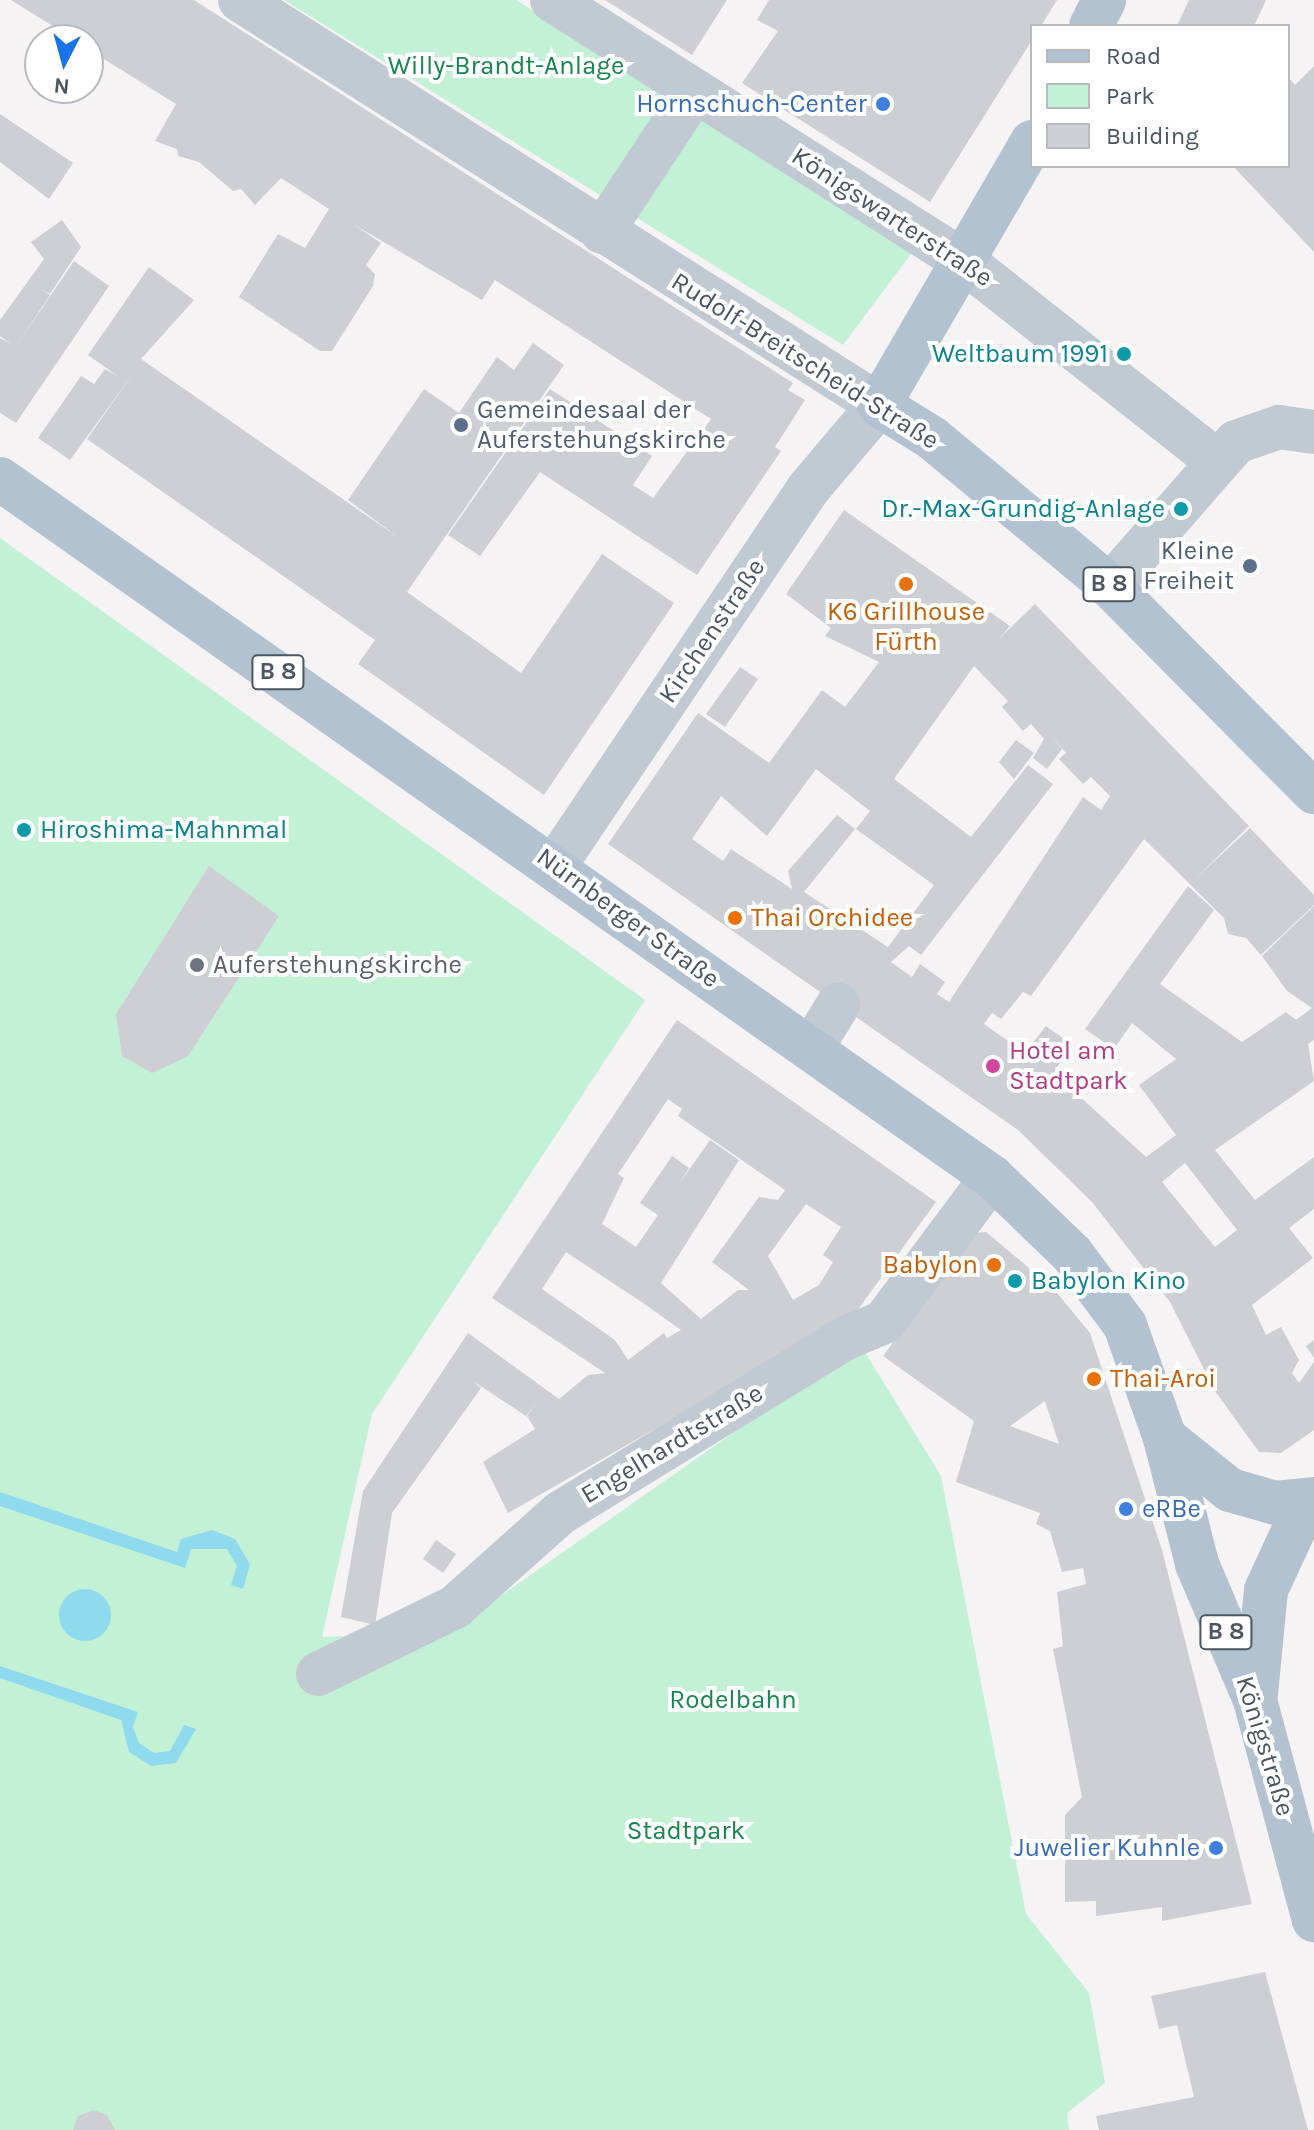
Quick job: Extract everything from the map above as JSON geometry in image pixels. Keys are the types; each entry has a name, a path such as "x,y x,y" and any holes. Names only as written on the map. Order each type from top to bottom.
{"main road":[{"path":"1092,24 1104,0"},
{"path":"879,405 966,263 1030,146"},
{"name":"Rudolf-Breitscheid-Straße","path":"879,405 932,438 1110,586 1314,792"},
{"name":"Nürnberger Straße","path":"0,479 555,866 992,1177 1072,1254 1125,1325 1165,1438"},
{"path":"1165,1438 1230,1490 1276,1503 1314,1499"},
{"name":"Königstraße","path":"1165,1438 1197,1564 1255,1700 1314,1920"},
{"name":"B 8","path":"1255,1700 1266,1590 1298,1521 1314,1506"}],"street":[{"name":"Rudolf-Breitscheid-Straße","path":"240,0 879,405"},
{"name":"Königswarterstraße","path":"552,0 966,263 1215,460"},
{"path":"602,232 695,91"},
{"name":"Kirchenstraße","path":"555,866 808,489 879,405"},
{"path":"1110,586 1215,460 1259,432 1314,432"},
{"path":"811,1049 838,1005"},
{"name":"Engelhardtstraße","path":"318,1674 455,1607 560,1513 846,1338 884,1322 992,1177"}],"green space":[{"name":"Willy-Brandt-Anlage","path":"284,0 516,0 913,251 843,345"},
{"name":"Stadtpark","path":"0,538 645,1000 372,1414 322,1637 412,1634 499,1597 860,1344 941,1476 1026,1914 1089,1993 1105,2083 1067,2113 1069,2130 0,2130"}],"water":[{"path":"0,1492 177,1552 181,1539 212,1530 235,1539 250,1564 243,1589 231,1585 237,1566 227,1549 191,1549 185,1568 0,1506"},
{"path":"85,1589 103,1597 111,1615 103,1633 85,1641 67,1633 59,1615 67,1597"},
{"path":"0,1666 138,1712 133,1727 139,1743 154,1753 170,1751 184,1725 196,1729 176,1763 151,1766 129,1752 121,1720 0,1678"}],"building":[{"path":"11,0 194,0 793,383 788,390 805,400 775,447 781,451 697,575 540,472 480,556 448,535 550,389 652,456 633,485 653,498 711,419 495,280 482,300 353,224 381,243 366,265 375,274 373,286 332,351 320,351 239,297 278,234 305,248 329,209 281,178 255,205 241,189 233,191 199,162 178,156 177,149 155,141 176,104 104,59 104,24 49,24"},
{"path":"605,0 727,0 692,55"},
{"name":"Hornschuch-Center","path":"769,0 1057,0 1042,24 1030,24 1030,43 930,202 742,83 778,31 757,20"},
{"path":"1189,0 1266,0 1255,24 1178,24"},
{"path":"1314,66 1314,252 1235,168 1290,168 1290,79 1295,85"},
{"path":"0,114 73,163 49,199 0,162"},
{"path":"62,220 81,247 50,294 40,289 50,295 15,348 74,261 109,286 16,423 0,413 0,338 11,344 0,336 0,320 44,259 31,242"},
{"path":"149,267 194,300 141,359 399,538 348,500 424,389 459,413 497,357 514,370 533,343 564,365 407,592 521,673 602,554 674,603 544,795 358,664 375,640 87,439 135,371 70,460 38,438 81,376 94,384 105,369 119,377 88,355"},
{"path":"844,510 1010,626 999,639 1035,604 1249,826 1193,881 1250,828 1314,895 1314,905 1261,955 1246,938 1228,934 1224,918 1144,839 1031,996 1023,992 1001,1019 992,1013 984,1024 1025,1053 1046,1026 1071,1044 1054,1073 1146,1157 1176,1135 1139,1085 1176,1059 1132,1023 1114,1049 1085,1029 1188,886 1214,910 1160,984 1242,1042 1286,1012 1296,1020 1312,1008 1287,991 1262,956 1314,906 1314,1040 1308,1044 1314,1081 1215,1150 1255,1200 1314,1157 1314,1209 1289,1228 1313,1258 1252,1305 1266,1335 1281,1327 1299,1360 1292,1373 1299,1383 1314,1362 1314,1430 1281,1453 1259,1452 1215,1391 1170,1302 1092,1202 1018,1130 608,844 698,713 769,763 822,690 845,707 879,662 825,636 831,628 786,594","holes":["974,666 1008,701 1002,707 1023,731 1031,724 1044,739 1033,758 1047,769 1062,749 1049,733 1066,753 1059,759 1083,784 1091,777 1110,796 1101,810 1083,797 949,1002 937,994 945,982 920,964 912,977 891,962 909,946 921,955 1053,784 1028,765 971,837 894,779","816,769 870,811 856,829 934,885 888,947 804,892 855,829 837,815 788,871 792,889 731,849 723,861 692,839 721,796 767,836","1185,1163 1237,1230 1215,1247 1162,1182"]},
{"path":"740,667 758,679 725,727 706,714"},
{"path":"1016,740 1034,753 1014,779 999,762"},
{"name":"Auferstehungskirche","path":"209,866 279,916 188,1056 152,1073 122,1056 116,1014"},
{"path":"677,1020 936,1202 854,1315 508,1513 483,1462 535,1429 527,1416 536,1403 526,1416 473,1381 481,1388 392,1513 375,1625 341,1617 363,1491 468,1333 559,1399 588,1375 605,1373 492,1298","holes":["668,1099 682,1109 678,1116 785,1190 778,1200 759,1197 712,1262 749,1290 738,1290 701,1319 661,1283 739,1160 710,1140 679,1184 689,1168 672,1156 640,1203 658,1215 636,1247 602,1224 624,1178 618,1174","806,1204 841,1227 823,1255 833,1262 819,1285 793,1300 768,1256","566,1252 681,1330 667,1338 664,1333 628,1360 615,1340 542,1289"]},
{"path":"986,1232 1053,1288 1090,1333 1162,1550 1252,1904 1162,1921 1162,1907 1096,1916 1096,1901 1065,1902 1065,1815 1082,1797 1053,1649 1063,1646 1057,1592 1086,1584 1083,1568 1062,1572 1050,1531 1036,1524 1040,1513 956,1482 974,1421 883,1356 976,1233","holes":["1045,1401 1059,1444 1010,1426"]},
{"path":"1314,1340 1314,1358 1306,1346"},
{"path":"436,1540 456,1554 443,1573 423,1559"},
{"path":"1265,1972 1308,2130 1099,2130 1096,2116 1194,2097 1177,2025 1159,2029 1151,1996"},
{"path":"94,2110 107,2115 115,2130 73,2130 78,2116"}],"place":[{"name":"Hornschuch-Center","path":"883,104"},
{"name":"Weltbaum 1991","path":"1124,354"},
{"name":"Gemeindesaal der Auferstehungskirche","path":"461,425"},
{"name":"Dr.-Max-Grundig-Anlage","path":"1181,509"},
{"name":"Kleine Freiheit","path":"1250,566"},
{"name":"K6 Grillhouse Fürth","path":"906,584"},
{"name":"Hiroshima-Mahnmal","path":"24,830"},
{"name":"Thai Orchidee","path":"735,918"},
{"name":"Auferstehungskirche","path":"197,965"},
{"name":"Hotel am Stadtpark","path":"993,1066"},
{"name":"Babylon","path":"994,1265"},
{"name":"Babylon Kino","path":"1015,1281"},
{"name":"Thai-Aroi","path":"1094,1379"},
{"name":"eRBe","path":"1126,1509"},
{"name":"Juwelier Kuhnle","path":"1216,1848"}],"park label":[{"name":"Rodelbahn","path":"733,1700"}]}
